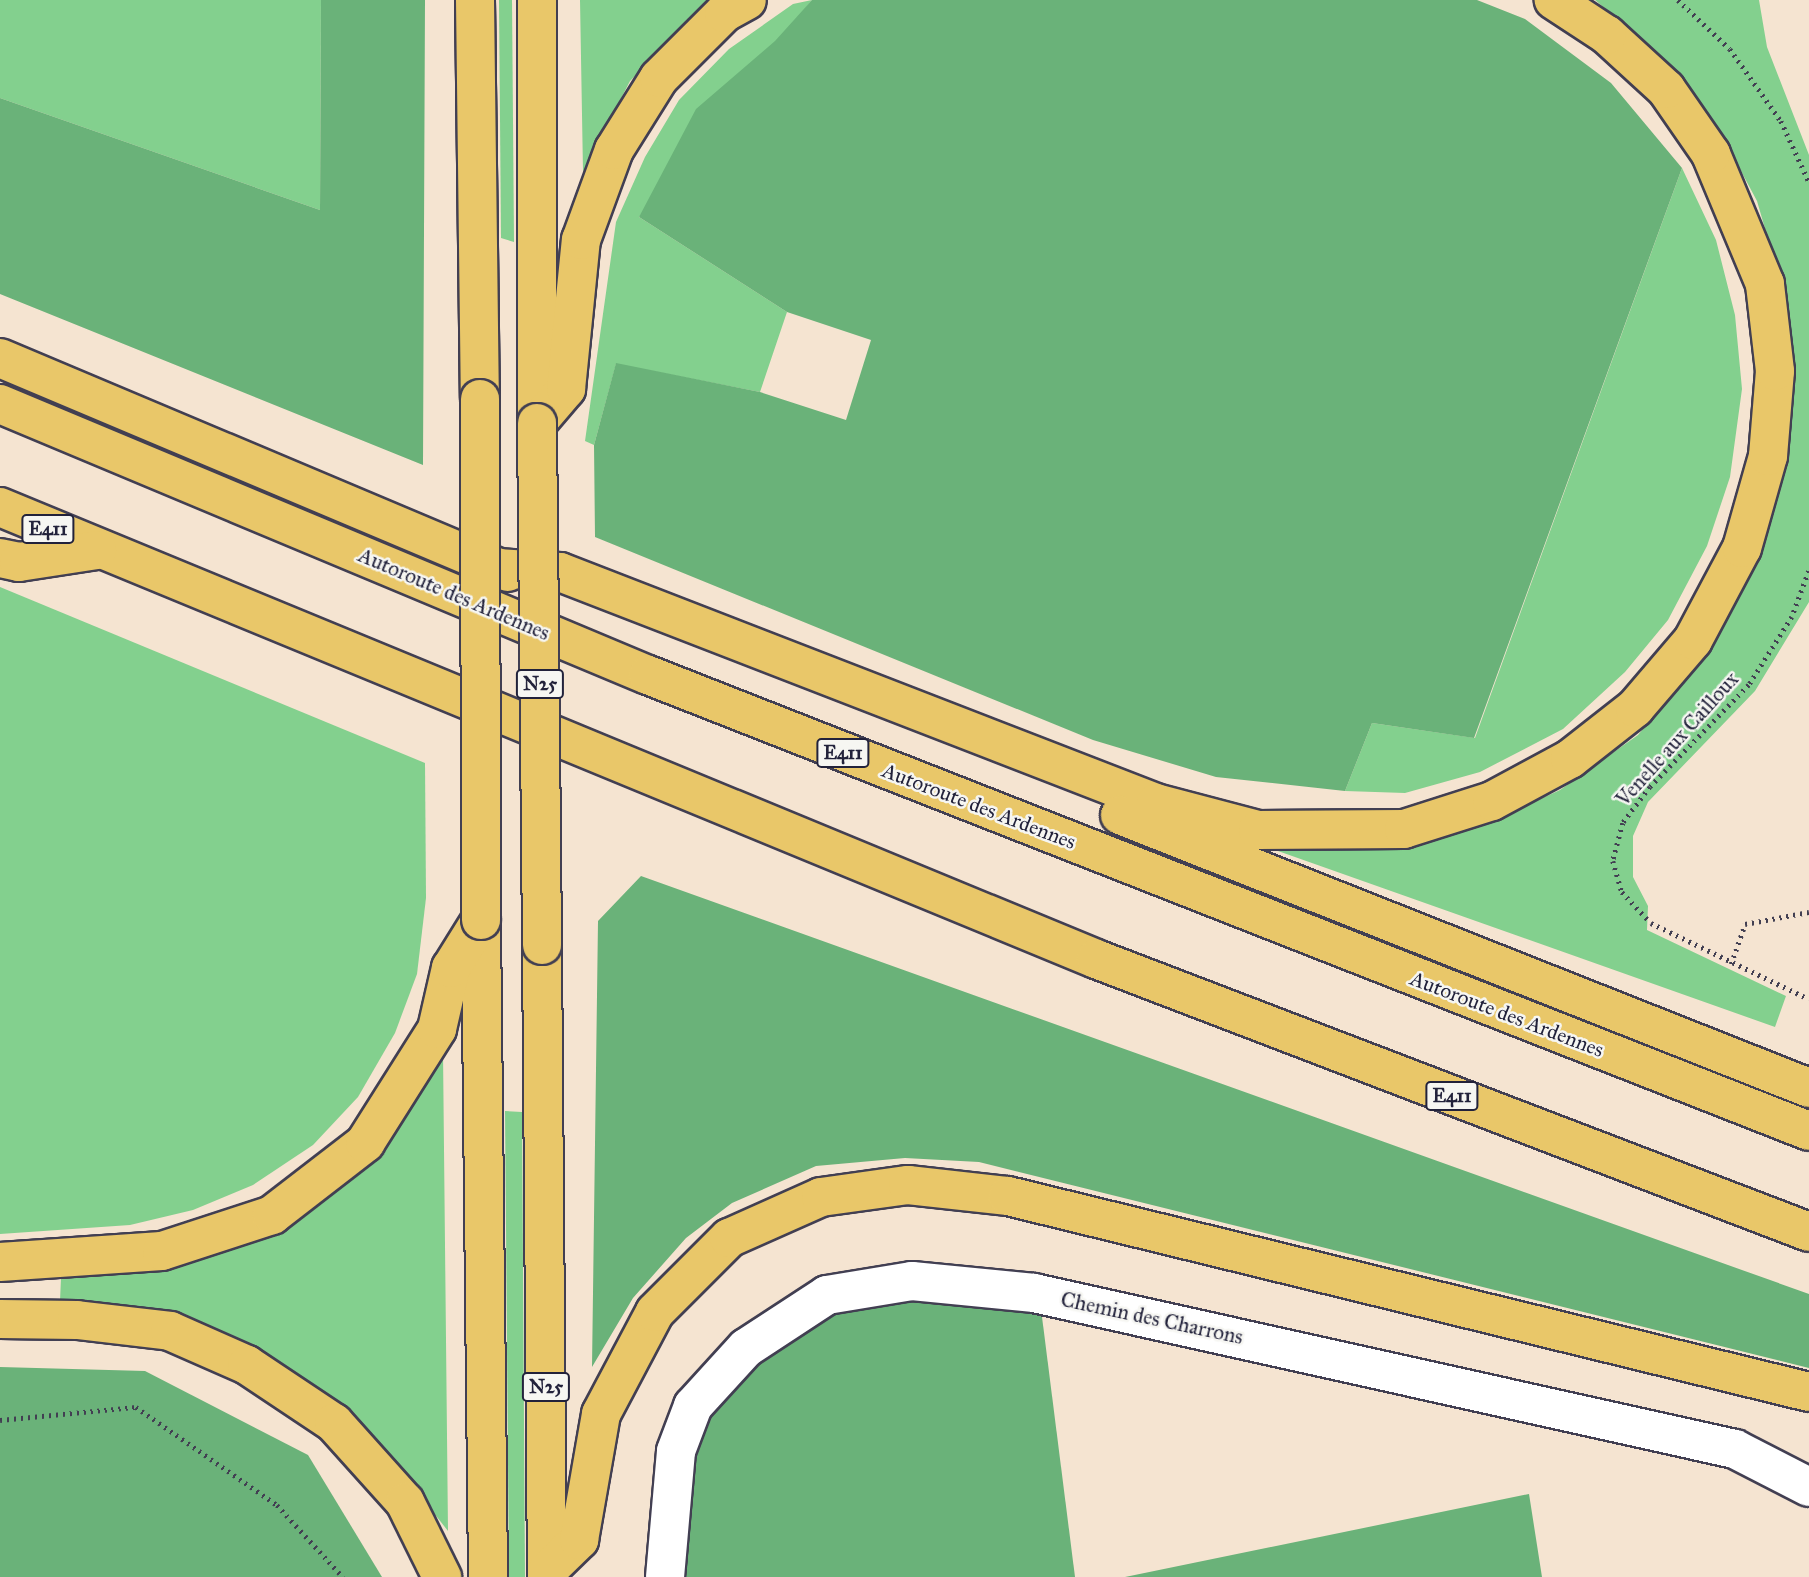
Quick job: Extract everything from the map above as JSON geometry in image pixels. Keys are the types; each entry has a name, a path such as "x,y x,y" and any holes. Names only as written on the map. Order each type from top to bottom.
{"highway":[{"path":"475,0 488,1577"},
{"name":"N25","path":"537,0 537,423 547,1574"},
{"path":"537,423 566,389 581,240 614,150 659,78 724,13 747,0"},
{"path":"497,568 560,572 1156,803 1258,830 1404,829 1492,801 1570,759 1635,708 1693,640 1742,548 1768,456 1775,371 1765,284 1711,153 1666,89 1607,35 1554,0"},
{"path":"0,358 497,568 1809,1088"},
{"name":"Autoroute des Ardennes","path":"0,404 648,676 1809,1131"},
{"name":"E411","path":"0,507 97,550 1083,954 1809,1232"},
{"path":"0,558 19,562 97,550"},
{"path":"0,1262 162,1251 272,1215 365,1143 437,1028 451,968 481,920"},
{"path":"547,1574 579,1541 601,1414 655,1312 729,1237 821,1197 908,1185 1008,1196 1809,1392"},
{"path":"0,1319 77,1320 170,1331 247,1365 334,1423 405,1502 442,1577"}],"street":[{"name":"Chemin des Charrons","path":"666,1577 676,1451 693,1406 746,1348 827,1295 912,1280 1034,1293 1735,1449 1809,1487"}],"path":[{"path":"1678,0 1737,59 1781,121 1809,182"},
{"name":"Venelle aux Cailloux","path":"1809,571 1792,617 1749,685 1623,823 1613,861 1622,892 1651,923 1731,964 1809,999"},
{"path":"1731,964 1745,923 1809,912"},
{"path":"0,1420 136,1407 277,1505 343,1577"}],"green space":[{"path":"0,0 321,0 320,210 0,98"},
{"path":"321,0 425,0 423,465 0,294 0,98 320,210"},
{"path":"499,0 512,0 514,242 501,238"},
{"path":"580,0 710,0 630,81 583,172"},
{"path":"812,0 639,217 787,312 760,392 616,364 594,445 585,441 616,222 645,157 679,100 729,49 793,4"},
{"path":"812,0 1477,0 1525,19 1611,83 1682,168 1474,738 1372,723 1345,791 1216,777 1093,740 595,537 594,445 616,363 760,392 846,420 871,340 787,312 639,217 696,109 775,41"},
{"path":"1595,0 1759,0 1767,47 1809,155 1809,602 1755,691 1648,802 1633,836 1633,877 1648,906 1647,930 1786,996 1775,1027 1278,851 1401,848 1481,826 1560,790 1638,735 1702,659 1761,549 1782,287 1757,201 1718,128 1658,53"},
{"path":"1682,168 1716,240 1735,315 1742,389 1730,477 1707,546 1668,620 1625,672 1563,729 1480,772 1405,793 1345,791 1372,723 1475,738"},
{"path":"0,587 425,763 426,898 417,974 395,1033 358,1097 313,1145 253,1185 193,1210 130,1225 0,1234"},
{"path":"641,876 1809,1294 1809,1368 979,1162 905,1158 816,1166 732,1203 686,1238 633,1298 592,1367 598,921"},
{"path":"443,1052 448,1531 385,1451 343,1409 257,1349 196,1322 126,1305 60,1301 61,1278 119,1275 257,1237"},
{"path":"505,1111 522,1112 525,1577 509,1577"},
{"path":"908,1294 1041,1309 1075,1577 685,1577 687,1491 699,1429 758,1357 832,1311"},
{"path":"0,1367 145,1371 308,1455 382,1577 0,1577"},
{"path":"1529,1494 1542,1577 1125,1577"}]}
